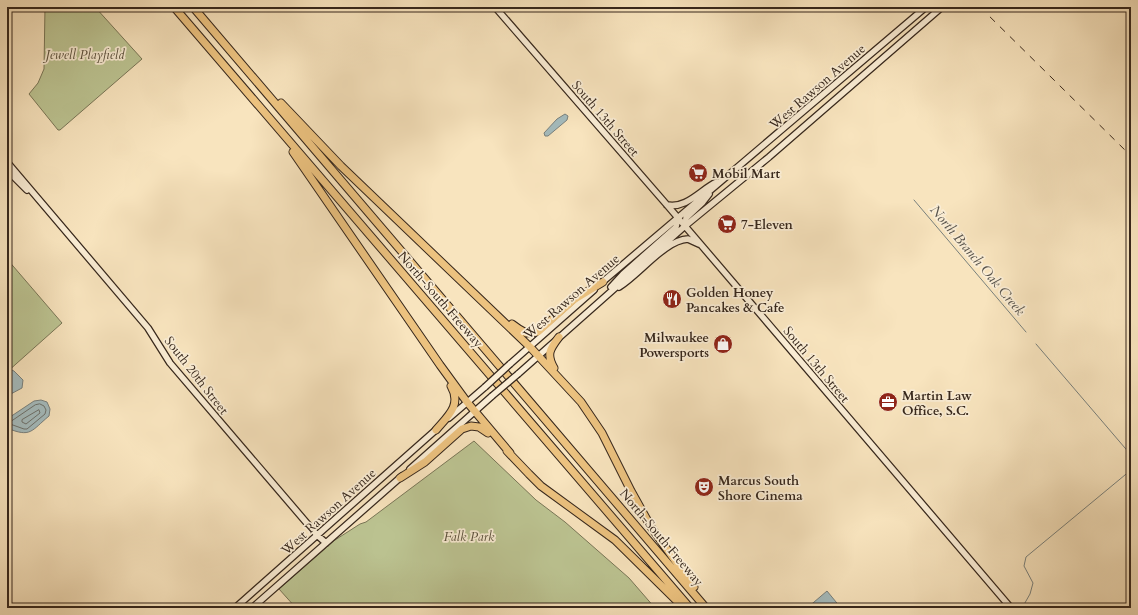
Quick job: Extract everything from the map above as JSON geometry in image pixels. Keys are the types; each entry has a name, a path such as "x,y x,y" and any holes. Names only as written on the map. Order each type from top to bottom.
{"highway":[{"name":"North-South Freeway","path":"174,7 690,608"},
{"name":"North-South Freeway","path":"194,7 706,608"},
{"path":"246,69 266,86 341,166 530,347 581,402 595,422 651,527 710,608"},
{"path":"264,111 474,412 510,454 542,486 615,540 684,608"},
{"path":"482,300 519,329 526,333 534,332 542,329 575,299 603,282"},
{"path":"559,337 552,347 550,355 551,362 559,377"},
{"path":"436,430 449,414 456,401 454,392 440,365"},
{"path":"400,478 425,462 462,429 468,427 479,427 485,430 510,454"}],"main road":[{"name":"South 13th Street","path":"495,7 704,248 1011,608"},
{"name":"West Rawson Avenue","path":"235,608 603,282 926,7"},
{"name":"West Rawson Avenue","path":"252,608 685,226 768,158 942,7"},
{"path":"761,148 768,158"},
{"name":"South 20th Street","path":"7,162 148,328 170,363 317,535 326,543"},
{"name":"South 20th Street","path":"7,170 30,194 39,200"},
{"path":"667,205 675,206 693,198 708,186 726,177 736,184"},
{"path":"685,226 686,218 702,203 711,189"},
{"path":"602,299 623,274 676,227 678,218"},
{"path":"602,299 631,280 671,244 688,239 704,248"}],"green space":[{"name":"Jewell Playfield","path":"45,7 95,7 142,59 60,130 58,130 29,94 38,83 44,69"},
{"path":"7,259 62,323 7,372"},
{"name":"Falk Park","path":"474,441 536,500 565,522 629,578 655,608 296,608 279,589 335,540 360,524 366,522"}],"water":[{"path":"565,114 568,116 567,120 548,136 545,136 544,133 557,119"},
{"path":"7,368 14,371 23,380 22,388 7,396"},
{"path":"41,400 47,402 50,409 49,416 34,429 26,433 7,428 7,419 34,401"},
{"path":"827,591 841,608 807,608"}],"waterway":[{"name":"North Branch Oak Creek","path":"914,200 1026,332"},
{"name":"North Branch Oak Creek","path":"1036,344 1131,455"},
{"name":"North Branch Oak Creek","path":"1022,608 1030,594 1033,583 1024,566 1026,557 1131,470"}],"railway":[{"path":"980,7 1131,156"}],"place":[{"name":"Mobil Mart","path":"698,173"},
{"name":"7-Eleven","path":"727,224"},
{"name":"Golden Honey Pancakes & Cafe","path":"672,299"},
{"name":"Milwaukee Powersports","path":"723,344"},
{"name":"Martin Law Office, S.C.","path":"888,402"},
{"name":"Marcus South Shore Cinema","path":"704,487"}]}
